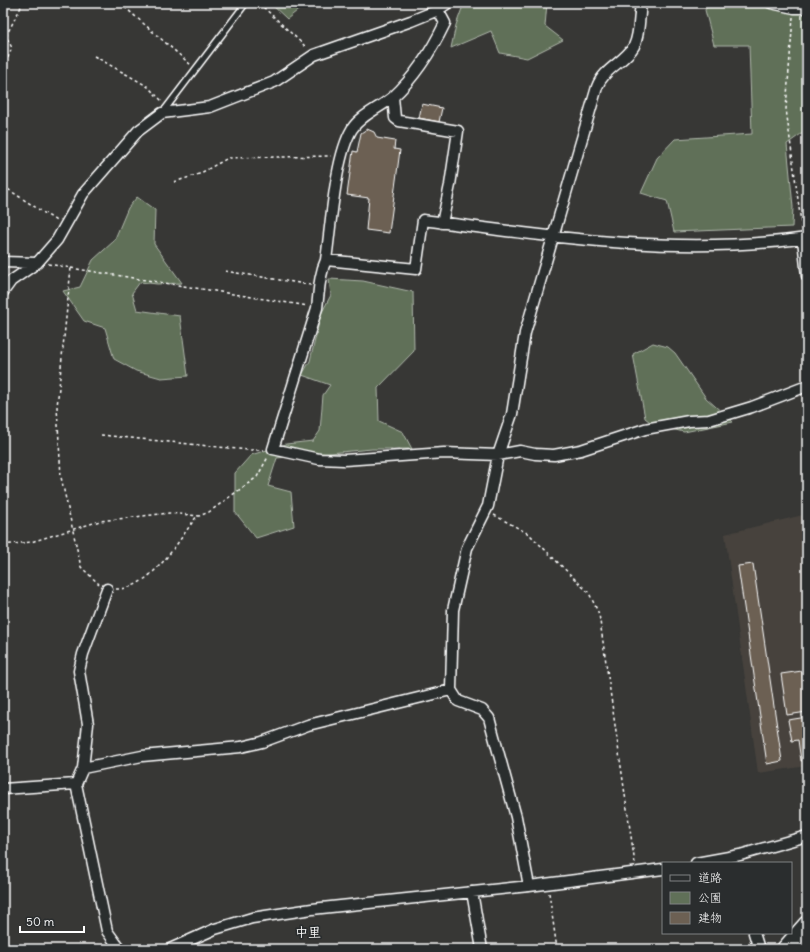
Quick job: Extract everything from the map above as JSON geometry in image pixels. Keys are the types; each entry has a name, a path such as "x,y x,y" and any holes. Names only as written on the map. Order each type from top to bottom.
{"highway":[{"path":"785,949 807,925"},
{"path":"793,949 807,925"}],"street":[{"path":"3,292 10,281 37,263 57,240 83,194 138,132 164,110 210,108 274,82 314,55 438,10 448,3"},
{"path":"528,886 516,817 489,718 482,710 458,701 451,690 453,610 467,548 485,510 498,454 512,414 525,333 552,236 568,189 597,87 600,78 633,47 637,38 641,3"},
{"path":"771,3 794,8 807,8"},
{"path":"438,10 445,23 433,49 393,97 364,117 353,128 341,156 326,260 322,267 318,308 273,449 319,459 344,460 444,453 498,454 520,451 535,454 554,454 581,450 645,429 689,421 709,420 752,408 807,386"},
{"path":"393,97 396,118 399,121 458,131 450,185 442,223"},
{"path":"326,260 416,270 423,220 552,236 662,246 805,239 807,276"},
{"path":"3,262 37,263"},
{"path":"107,589 83,654 80,671 88,724 83,768 76,784 107,931 120,949"},
{"path":"83,768 142,756 241,747 262,742 308,725 451,690"},
{"path":"3,789 76,784"},
{"path":"707,862 740,859 807,836"},
{"path":"170,949 215,928 252,918 312,909 636,874 662,869"},
{"path":"472,892 482,949"},
{"path":"754,934 759,949"}],"lane":[{"path":"164,110 246,3"}],"path":[{"path":"3,69 12,48 6,36 24,3"},
{"path":"120,3 196,70"},
{"path":"259,3 314,55"},
{"path":"794,8 786,109 805,239"},
{"path":"94,56 147,86 164,110"},
{"path":"174,182 199,174 228,158 341,156"},
{"path":"3,186 64,226"},
{"path":"37,263 318,308"},
{"path":"71,268 58,407 61,477 74,528 81,568 93,580 107,589 121,589 135,586 157,568 197,516"},
{"path":"225,271 319,287"},
{"path":"101,435 248,450 273,449"},
{"path":"3,545 31,542 100,521 169,513 197,516 209,512 257,477 273,449"},
{"path":"485,510 529,534 589,592 599,614 636,874"},
{"path":"548,884 557,949"}],"shaded area":[{"path":"807,514 807,766 758,773 725,534"}],"green space":[{"path":"270,3 307,3 287,19"},
{"path":"464,3 547,3 545,26 563,40 527,58 500,53 491,31 451,48 456,25"},
{"path":"709,3 807,3 807,134 801,134 787,144 793,207 792,227 674,232 667,201 641,193 657,158 675,139 752,134 749,45 714,45 705,10"},
{"path":"137,197 155,210 154,244 182,283 157,284 140,282 132,293 137,310 180,316 188,376 161,378 136,371 114,359 105,328 84,321 63,291 80,287 93,260 114,241 128,208"},
{"path":"329,279 363,281 413,292 414,351 378,388 379,421 403,432 412,449 372,449 277,458 268,486 291,492 294,526 256,538 235,512 235,473 251,455 286,444 313,441 320,431 323,395 330,385 302,375 310,361 321,314 331,295"},
{"path":"653,343 668,347 675,353 706,398 733,422 684,432 654,425 645,418 633,354"}],"building":[{"path":"422,104 442,108 439,122 419,118"},
{"path":"367,129 374,132 377,138 395,141 394,149 400,150 389,233 366,230 369,198 347,195 353,151 357,152 361,133"},
{"path":"753,564 782,761 767,764 738,566"},
{"path":"802,671 807,712 787,715 781,674"},
{"path":"807,717 807,760 801,761 798,740 792,741 788,720"}],"district":[{"name":"中里","path":"308,932"}]}
